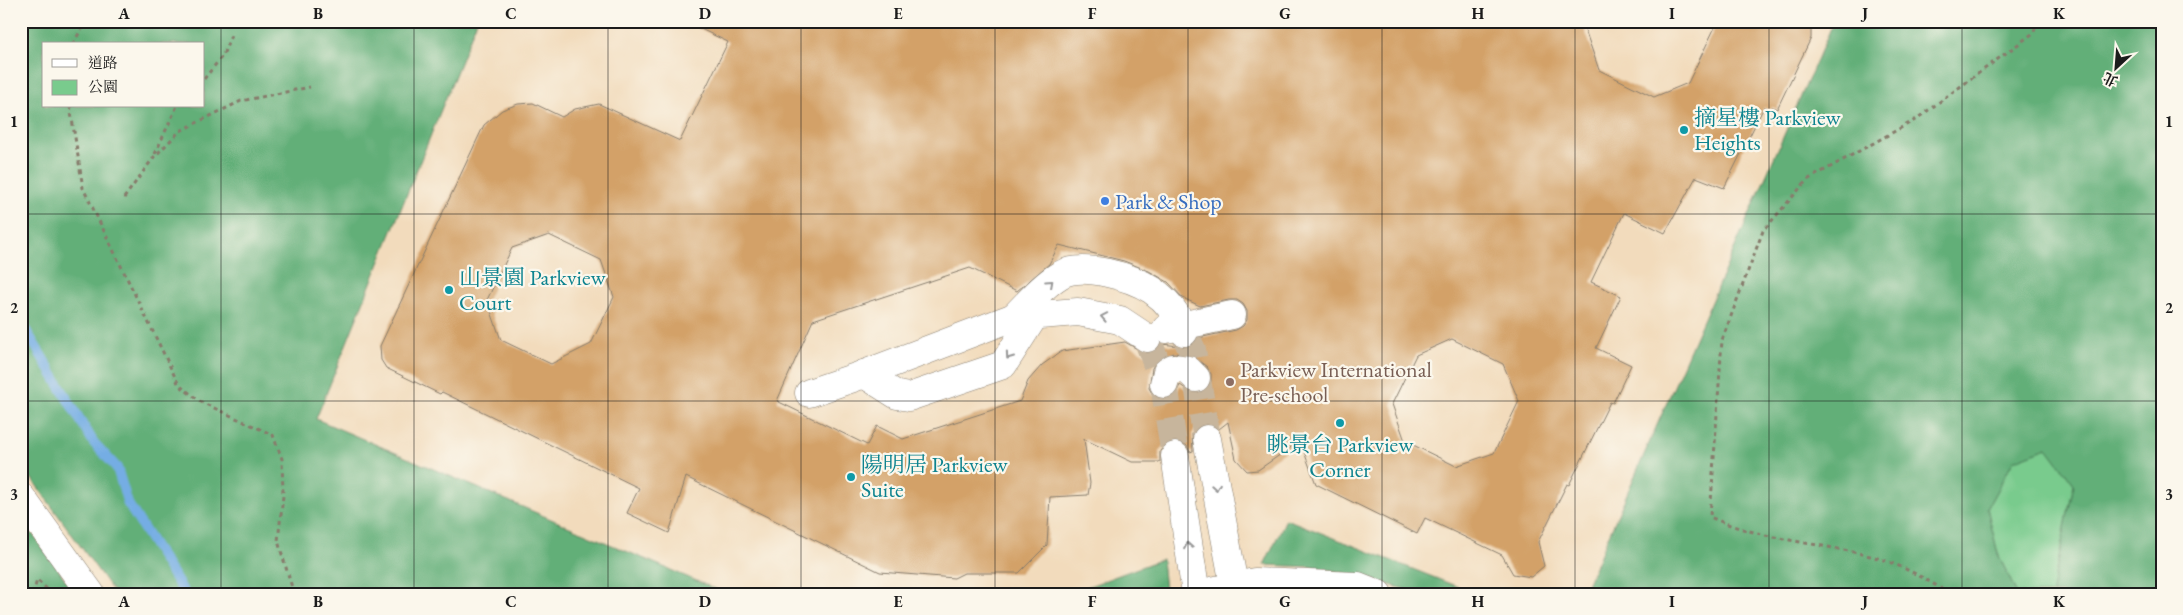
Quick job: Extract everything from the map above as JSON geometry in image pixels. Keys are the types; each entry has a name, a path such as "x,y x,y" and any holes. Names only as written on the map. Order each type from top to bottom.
{"street":[{"path":"864,374 897,395 910,398 995,369 1009,358 1024,316 1060,274 1082,268 1108,272 1152,290 1178,314 1183,328"},
{"path":"809,392 1024,316 1078,312 1120,320 1149,343 1156,334 1167,328 1183,328 1232,315"},
{"path":"1164,384 1167,372 1173,368 1188,370 1196,378"},
{"path":"1208,439 1234,585"},
{"path":"1175,456 1196,594 1255,582 1358,586 1378,594"},
{"path":"21,497 91,594"}],"path":[{"path":"75,42 86,21"},
{"path":"1950,594 1890,562 1856,553 1778,538 1740,528 1710,516 1722,340 1763,231 1807,180 1915,120 2032,34 2039,21"},
{"path":"205,78 223,55 232,33"},
{"path":"124,198 154,157 180,130 241,101 310,87"},
{"path":"70,108 83,188 179,385 200,402 273,435 282,459 283,496 278,541 294,594"},
{"path":"154,157 177,108"},
{"path":"33,594 37,580 54,594"}],"green space":[{"path":"21,21 477,21 316,419 727,594 115,594 21,464"},
{"path":"1834,21 2162,21 2162,594 2054,594 2052,591 2074,484 2047,448 2013,461 1987,508 1998,554 2017,594 1583,594"},
{"path":"2048,448 2074,484 2052,591 2054,594 2017,594 1998,554 1987,508 2013,460"},
{"path":"21,518 76,594 21,594"},
{"path":"1286,519 1476,594 1422,594 1358,576 1316,567 1264,565"},
{"path":"1162,559 1165,590 1159,594 1068,594"}],"building":[{"path":"684,21 1582,21 1599,70 1654,97 1688,83 1718,21 1811,21 1811,38 1777,109 1772,107 1771,110 1764,107 1724,188 1696,177 1665,233 1624,213 1591,282 1621,296 1596,348 1631,365 1613,403 1610,402 1538,542 1544,566 1531,577 1513,574 1502,555 1425,518 1417,534 1316,484 1300,441 1258,470 1247,471 1236,459 1228,422 1219,429 1212,424 1204,424 1197,427 1192,434 1193,451 1190,452 1187,446 1180,441 1166,444 1160,451 1160,462 1132,462 1084,439 1090,483 1088,495 1050,497 1047,545 1019,573 964,573 954,578 880,572 686,477 669,533 627,513 639,488 442,392 440,394 386,368 381,360 380,346 484,125 502,110 518,104 533,103 562,117 575,109 599,104 680,141 728,42","holes":["549,235 601,260 614,297 591,344 551,364 501,340 487,300 512,248","1059,245 1124,261 1149,271 1168,282 1183,298 1200,306 1237,300 1243,304 1247,311 1247,320 1243,326 1236,330 1198,338 1189,347 1161,344 1154,352 1146,354 1125,342 1062,351 1042,365 1028,381 1020,401 903,439 877,426 867,445 777,401 813,320 970,268 1017,291 1049,264","1452,339 1503,364 1519,401 1494,453 1456,466 1405,441 1392,404 1416,355","1174,353 1191,355 1207,367 1211,374 1211,382 1207,389 1200,393 1192,393 1180,385 1176,394 1169,399 1161,399 1153,395 1149,388 1152,368 1158,359"]}],"waterway":[{"path":"21,322 94,443 117,468 128,504 185,594"}],"tunnel":[{"path":"1184,332 1192,350 1207,439"},
{"path":"1147,338 1164,384 1175,456"}],"place":[{"name":"摘星樓 Parkview Heights","path":"1684,130"},
{"name":"Park & Shop","path":"1105,201"},
{"name":"山景園 Parkview Court","path":"449,290"},
{"name":"Parkview International Pre-school","path":"1230,382"},
{"name":"眺景台 Parkview Corner","path":"1340,423"},
{"name":"陽明居 Parkview Suite","path":"851,477"}]}
